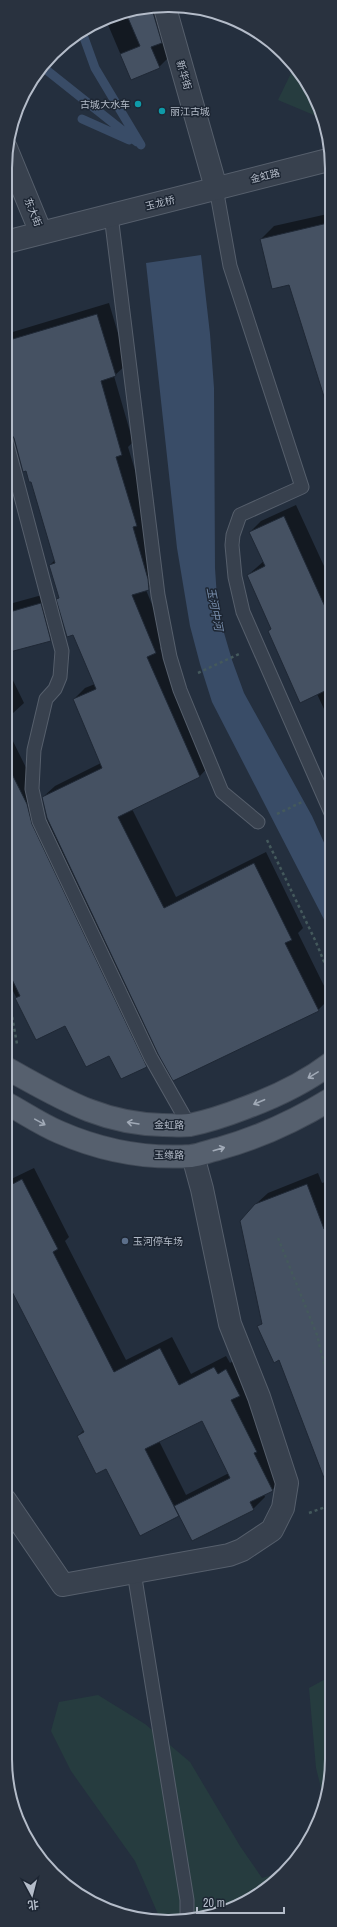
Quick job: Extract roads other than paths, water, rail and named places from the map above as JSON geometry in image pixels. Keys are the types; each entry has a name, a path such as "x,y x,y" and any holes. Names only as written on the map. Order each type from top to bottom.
{"main road":[{"name":"金虹路","path":"14,1073 70,1104 96,1114 145,1124 189,1125 224,1116 260,1103 294,1086 325,1067"},
{"name":"玉缘路","path":"12,1106 57,1131 87,1143 117,1151 142,1155 193,1156 233,1144 271,1130 309,1113 325,1103"}],"street":[{"name":"新华街","path":"166,12 207,191"},
{"name":"金虹路","path":"207,191 325,161"},
{"name":"东大街","path":"12,163 41,233"},
{"name":"玉龙桥","path":"116,213 207,191"},
{"path":"12,240 116,213"},
{"path":"12,1510 63,1585 228,1555 242,1550 272,1530 283,1508 287,1483 259,1397 230,1324 202,1189 193,1156"}],"lane":[{"path":"207,191 302,487 240,515 233,540 235,577 243,612 325,799"},
{"path":"116,213 158,595 170,657 180,690 222,792 258,822"},
{"path":"12,463 62,651 60,677 55,689 46,699 34,750 32,769 34,805 39,821 151,1058 189,1125"},
{"path":"134,1572 187,1900 187,1914"}],"water":[{"path":"201,255 210,334 214,388 215,568 217,598 222,626 244,693 312,816 325,845 325,921 212,702 200,664 190,626 177,548 146,263"}],"waterway":[{"path":"84,37 95,68 141,145"},
{"name":"玉河中河","path":"47,70 137,142"},
{"path":"82,119 129,140"}],"place":[{"name":"古城大水车","path":"138,104"},
{"name":"丽江古城","path":"162,111"},
{"name":"玉河停车场","path":"125,1241"}]}
